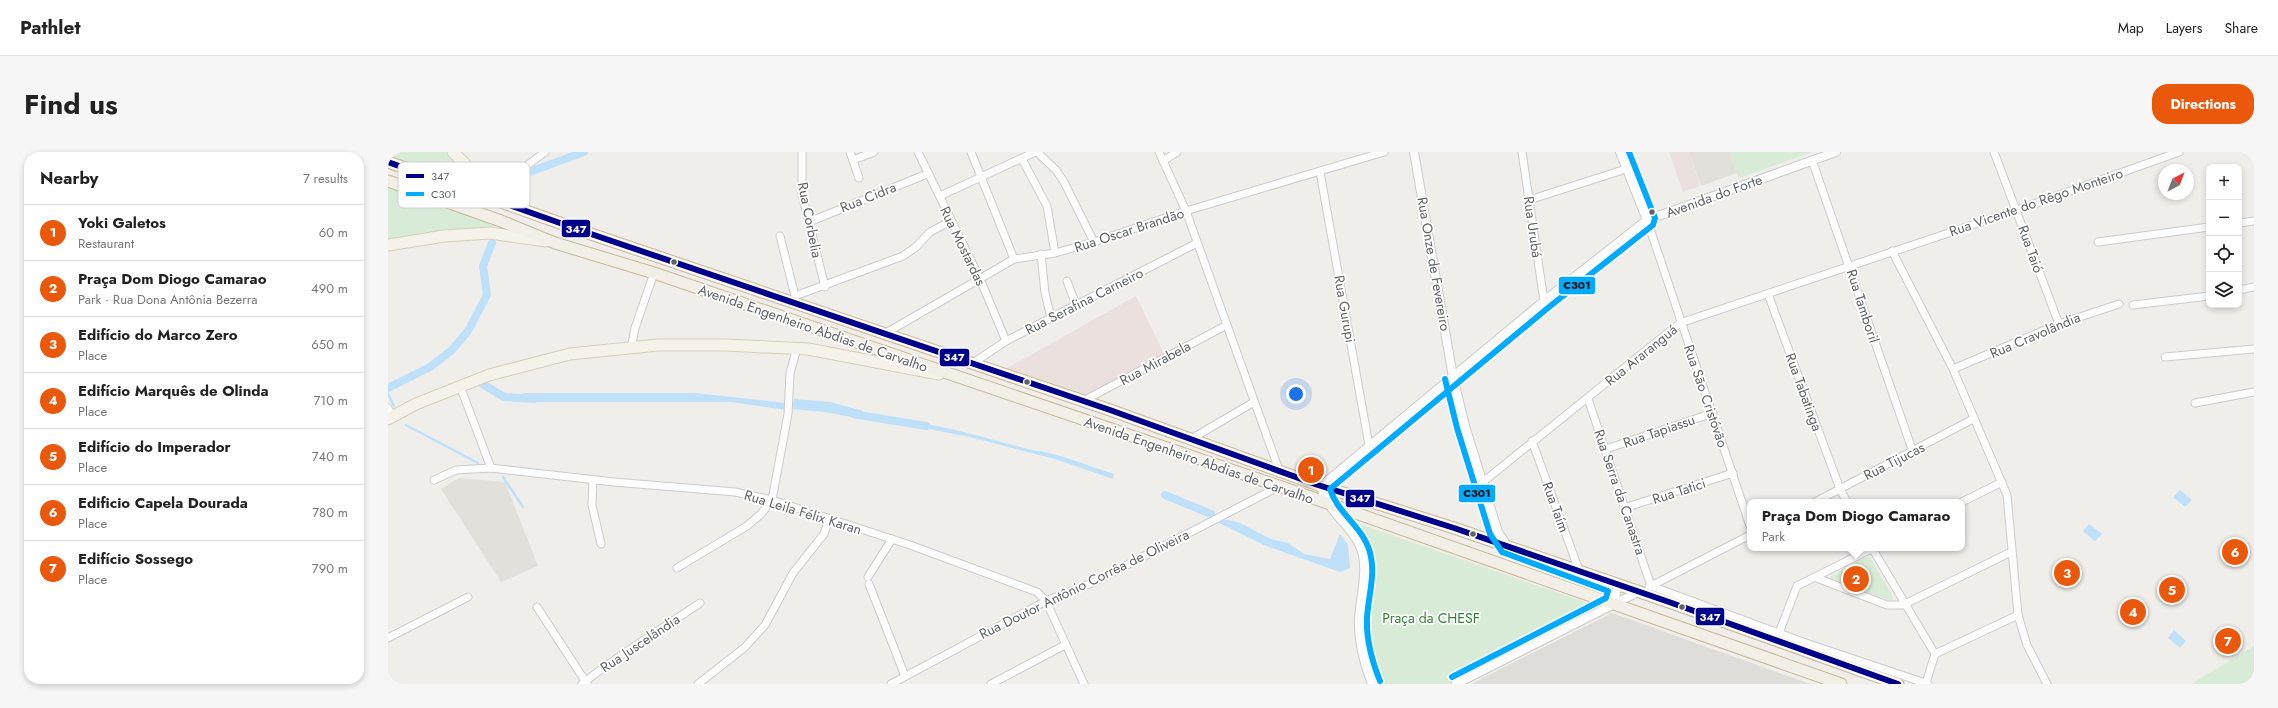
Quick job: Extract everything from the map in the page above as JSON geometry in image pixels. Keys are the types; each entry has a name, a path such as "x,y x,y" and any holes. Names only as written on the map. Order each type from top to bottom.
{"highway":[{"name":"Avenida Engenheiro Abdias de Carvalho","path":"388,162 398,166"},
{"name":"Avenida Engenheiro Abdias de Carvalho","path":"388,181 398,184"},
{"name":"Avenida Engenheiro Abdias de Carvalho","path":"466,208 501,220 554,243 654,274 1278,487 1841,684"},
{"name":"Avenida Engenheiro Abdias de Carvalho","path":"518,208 795,300 886,334 1083,401 1321,486 1508,547 1898,684"}],"main road":[{"path":"453,152 463,162"},
{"name":"Avenida Engenheiro Abdias de Carvalho","path":"388,245 444,236 490,233 554,243"},
{"path":"389,415 489,375 570,354 658,345 725,345 797,348 954,377"}],"street":[{"path":"530,163 545,152"},
{"name":"Rua Corbelia","path":"802,152 802,194 824,287"},
{"path":"850,152 859,178"},
{"path":"853,160 874,152"},
{"name":"Rua Mostardas","path":"918,152 927,174 940,196 980,279 1006,341"},
{"path":"971,152 980,178 1014,259"},
{"path":"940,196 1036,152 1056,170 1064,182 1094,242"},
{"path":"1159,152 1186,211 1278,470"},
{"path":"1163,161 1177,152"},
{"name":"Rua Oscar Brandão","path":"886,334 1014,259 1055,253 1094,242 1186,211 1384,152"},
{"name":"Rua Onze de Fevereiro","path":"1414,152 1453,377 1465,426 1498,532 1508,547"},
{"name":"Rua Urubá","path":"1522,152 1544,301"},
{"path":"1620,152 1647,220"},
{"name":"Avenida do Forte","path":"1321,486 1544,301 1647,220 1836,152"},
{"name":"Rua Taió","path":"1994,152 2060,324"},
{"name":"Rua Vicente do Rêgo Monteiro","path":"1892,251 2017,210 2179,152"},
{"path":"1022,159 1047,206 1055,253"},
{"name":"Rua Tamboril","path":"1812,160 1850,266 1912,452"},
{"path":"1529,200 1626,170"},
{"name":"Rua Gurupi","path":"1320,172 1369,445"},
{"name":"Rua Cidra","path":"809,222 927,174"},
{"name":"Rua São Cristóvão","path":"1647,220 1680,323 1713,413 1747,517"},
{"path":"780,236 795,300 903,256 916,247 930,232 951,221"},
{"path":"2242,223 2254,221"},
{"path":"2098,242 2206,227"},
{"name":"Rua Serafina Carneiro","path":"973,363 1006,341 1197,243"},
{"path":"1892,251 1953,369 1973,419 2007,495 2018,616 2032,656 2047,684"},
{"name":"Rua Araranguá","path":"1483,482 1532,441 1588,399 1680,323 1892,251"},
{"path":"1041,254 1044,293 1051,318"},
{"path":"631,348 635,328 654,274"},
{"path":"1067,281 1076,305"},
{"path":"2242,289 2254,287"},
{"name":"Rua Tabatinga","path":"1768,294 1840,490 1845,499"},
{"path":"2133,305 2206,296"},
{"name":"Rua Cravolândia","path":"1953,369 2060,324 2119,304"},
{"name":"Rua Mirabela","path":"1083,401 1227,325"},
{"path":"677,568 747,526 761,514 772,500 788,414 790,373 797,348"},
{"path":"2166,357 2254,350"},
{"path":"460,386 491,468"},
{"path":"2194,403 2254,392"},
{"name":"Rua Serra da Canastra","path":"1588,399 1606,449 1624,508 1652,586"},
{"path":"1191,439 1254,402"},
{"name":"Rua Tapiassu","path":"1606,449 1713,413"},
{"name":"Rua Tijucas","path":"1821,499 1973,419"},
{"name":"Rua Taím","path":"1532,441 1580,573"},
{"name":"Rua Leila Félix Karan","path":"434,480 456,470 491,468 593,480 732,491 772,500 892,539 1034,590 1046,601 1084,684"},
{"name":"Rua Tatici","path":"1624,508 1733,473"},
{"path":"593,480 592,505 600,544"},
{"path":"1965,500 2002,482"},
{"path":"1321,486 1322,492 1356,539 1363,554 1359,620 1360,642 1372,684"},
{"name":"Rua Doutor Antônio Corrêa de Oliveira","path":"891,684 1046,601 1094,582 1278,487"},
{"path":"698,684 744,648 765,625 793,573 824,534 829,519"},
{"path":"1456,684 1613,604 1652,586 1747,536"},
{"path":"868,576 892,539"},
{"path":"1779,633 1794,589 1803,581 1867,551"},
{"path":"1652,586 1779,633 1927,684 1935,654 1875,551"},
{"path":"1814,577 1887,604 1905,605 2011,552"},
{"path":"869,584 905,676"},
{"path":"1613,604 1618,586"},
{"path":"388,638 468,597"},
{"name":"Rua Juscelândia","path":"584,683 621,653 700,603"},
{"path":"537,606 584,683"},
{"path":"1935,654 2018,616"},
{"path":"991,684 1065,645"}],"shaded area":[{"path":"1669,152 1689,152 1700,186 1683,192"},
{"path":"1689,152 1730,152 1737,173 1701,186"},
{"path":"1136,296 1164,354 1084,396 1002,371"},
{"path":"459,478 505,482 538,566 501,582 441,489"},
{"path":"1612,613 1810,684 1471,684"}],"green space":[{"path":"388,152 457,152 467,162 398,163 388,159"},
{"path":"1730,152 1812,152 1739,178"},
{"path":"388,177 398,181 398,208 468,208 501,221 491,229 388,242"},
{"name":"Praça da CHESF","path":"1356,523 1590,604 1592,609 1450,684 1378,684 1368,656 1365,636 1368,559 1363,544 1351,527"},
{"path":"1867,557 1871,559 1893,597 1892,601 1830,580 1831,576"},
{"path":"2254,646 2254,684 2191,684"}],"water":[{"path":"523,393 695,393 786,403 787,410 731,402 525,402"},
{"path":"794,399 830,402 863,411 863,419 824,412 792,409"},
{"path":"916,422 955,430 1026,449 1053,454 1114,474 1113,479 1055,459 970,437 918,427"},
{"path":"2180,490 2192,500 2185,507 2173,497"},
{"path":"1172,494 1196,504 1194,510 1171,498"},
{"path":"1223,519 1240,523 1271,539 1288,543 1304,554 1330,559 1340,534 1348,545 1350,568 1340,572 1264,545 1217,522"},
{"path":"2089,524 2102,534 2095,541 2083,531"},
{"path":"2174,630 2186,641 2180,648 2168,638"}],"waterway":[{"path":"530,172 584,152"},
{"path":"388,388 430,367 452,350 468,331 487,295 483,266 492,243"},
{"path":"481,383 504,397 534,399"},
{"path":"388,394 394,406"},
{"path":"853,414 926,426"},
{"path":"406,425 478,463"},
{"path":"503,477 523,507"},
{"path":"1165,495 1211,514"}],"transit line":[{"name":"C301","path":"1380,681 1374,666 1367,634 1367,618 1372,580 1371,557 1364,538 1339,507 1330,489 1549,307 1653,225 1655,218 1629,152"},
{"name":"347","path":"388,162 398,166"},
{"name":"347","path":"518,208 1110,410 1318,485 1454,528 1669,602 1898,684"},
{"name":"C301","path":"1445,379 1457,428 1490,534 1502,552 1608,591 1606,598 1452,677"}],"place":[{"name":"Yoki Galetos","path":"1311,470"},
{"name":"Edificio Capela Dourada","path":"2235,552"},
{"name":"Edifício do Marco Zero","path":"2067,573"},
{"name":"Praça Dom Diogo Camarao","path":"1856,579"},
{"name":"Edifício do Imperador","path":"2172,590"},
{"name":"Edifício Marquês de Olinda","path":"2133,612"},
{"name":"Edifício Sossego","path":"2228,641"}]}
